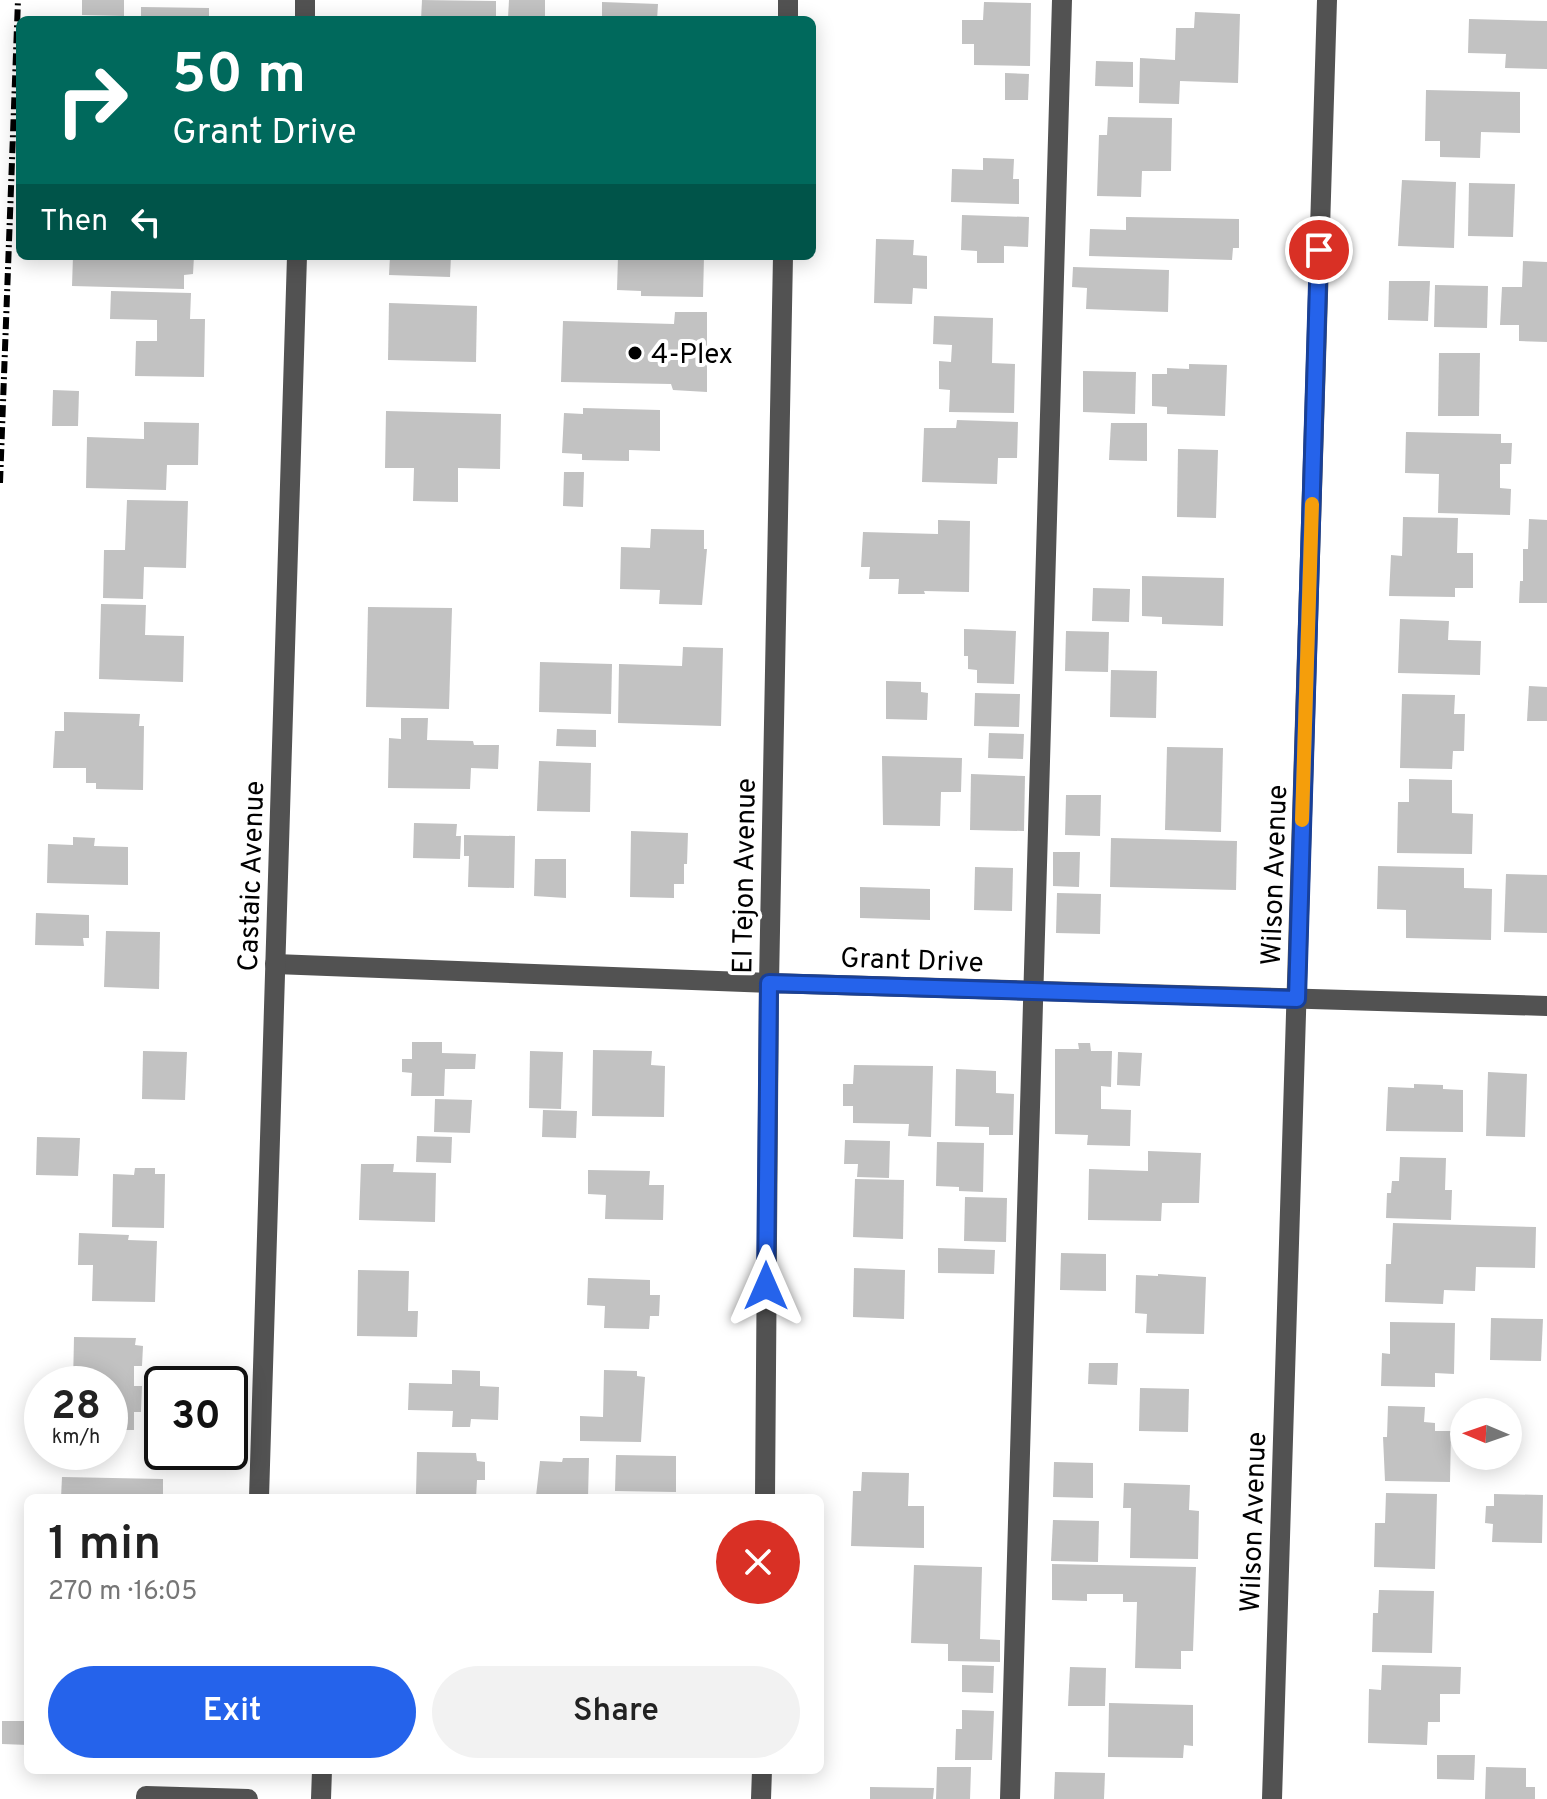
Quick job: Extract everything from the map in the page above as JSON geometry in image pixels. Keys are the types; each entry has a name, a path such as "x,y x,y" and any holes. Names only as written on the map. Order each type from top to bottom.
{"street":[{"path":"1010,1799 1062,0"},
{"name":"Wilson Avenue","path":"1272,1799 1327,0"},
{"name":"Castaic Avenue","path":"259,1494 297,260"},
{"name":"El Tejon Avenue","path":"765,1494 769,983 783,260"},
{"name":"Grant Drive","path":"275,964 769,983 1547,1006"},
{"path":"321,1799 322,1774"},
{"path":"761,1799 762,1774"},
{"path":"146,1799 146,1796 248,1799"}],"building":[{"path":"82,0 124,0 124,16 82,15"},
{"path":"422,0 496,1 496,16 421,16"},
{"path":"509,0 545,0 545,16 508,16"},
{"path":"602,2 658,4 657,16 602,16"},
{"path":"984,2 1031,3 1030,66 974,65 974,44 962,44 962,20 983,20"},
{"path":"141,7 209,8 209,16 141,16"},
{"path":"1195,12 1240,14 1238,83 1180,81 1179,104 1139,103 1140,58 1175,60 1176,28 1194,28"},
{"path":"1469,19 1547,21 1547,69 1505,68 1506,54 1468,53"},
{"path":"1096,61 1133,62 1133,87 1095,86"},
{"path":"1005,73 1029,74 1028,100 1005,100"},
{"path":"1426,90 1520,92 1520,133 1481,132 1480,158 1440,157 1440,141 1425,141"},
{"path":"1108,117 1172,118 1171,171 1142,171 1141,197 1097,196 1099,135 1107,135"},
{"path":"983,158 1014,159 1013,179 1019,179 1019,204 951,202 952,169 983,170"},
{"path":"1402,180 1456,182 1454,248 1398,246"},
{"path":"1469,183 1515,184 1513,237 1468,236"},
{"path":"962,215 1029,217 1028,247 1004,246 1004,263 977,263 977,251 961,250"},
{"path":"1126,217 1239,219 1239,248 1233,248 1232,260 1089,256 1090,229 1126,230"},
{"path":"876,239 914,240 913,255 927,256 927,289 913,288 912,304 874,303"},
{"path":"73,260 194,260 193,274 184,275 184,289 72,286"},
{"path":"390,260 451,260 450,277 389,275"},
{"path":"618,260 704,260 703,297 641,296 641,291 617,290"},
{"path":"1523,261 1547,262 1547,342 1519,341 1519,325 1500,325 1502,287 1522,287"},
{"path":"1073,267 1169,270 1168,312 1086,309 1087,288 1072,287"},
{"path":"1389,281 1430,281 1428,321 1388,320"},
{"path":"1435,285 1488,286 1487,328 1434,327"},
{"path":"111,291 191,293 190,319 205,319 204,377 135,376 136,341 157,341 157,320 110,319"},
{"path":"389,303 477,306 476,362 388,360"},
{"name":"4-Plex","path":"675,312 707,312 707,392 673,390 671,384 561,382 563,321 674,324"},
{"path":"934,316 993,318 992,363 1015,364 1014,413 949,412 950,390 939,389 939,361 951,362 952,345 933,344"},
{"path":"1439,353 1480,353 1479,416 1438,416"},
{"path":"1189,364 1227,365 1225,416 1167,414 1167,407 1152,406 1152,374 1167,374 1167,368 1189,369"},
{"path":"1083,371 1136,372 1135,414 1083,412"},
{"path":"53,390 79,391 78,426 52,426"},
{"path":"583,408 660,410 660,451 629,450 629,461 582,460 582,454 562,453 564,413 583,414"},
{"path":"386,411 501,414 500,469 458,468 458,502 413,501 414,468 385,468"},
{"path":"957,420 1018,422 1017,458 998,458 997,484 922,482 924,428 956,428"},
{"path":"144,422 199,423 198,465 167,465 166,490 86,488 87,437 144,439"},
{"path":"1111,423 1147,423 1147,461 1109,460"},
{"path":"1406,432 1501,434 1501,443 1512,443 1511,464 1500,464 1500,488 1511,489 1510,515 1438,513 1439,474 1405,473"},
{"path":"1178,449 1218,450 1216,518 1177,517"},
{"path":"564,472 584,472 583,507 563,506"},
{"path":"127,500 188,501 186,568 144,567 143,599 103,598 104,550 125,550"},
{"path":"1403,517 1458,518 1457,553 1473,553 1473,588 1455,588 1455,597 1389,596 1391,555 1402,556"},
{"path":"1529,519 1547,520 1547,603 1519,603 1523,549 1528,549"},
{"path":"938,520 970,521 969,592 898,594 899,579 869,579 870,567 861,567 863,532 938,534"},
{"path":"651,529 704,530 704,549 707,549 702,605 659,604 660,590 620,589 621,547 650,548"},
{"path":"1142,576 1224,578 1223,626 1162,624 1162,617 1142,616"},
{"path":"1093,588 1130,589 1129,622 1092,621"},
{"path":"101,604 146,605 145,635 184,636 183,682 99,679"},
{"path":"368,607 452,608 449,709 366,707"},
{"path":"1400,619 1449,621 1448,640 1481,641 1480,675 1398,673"},
{"path":"964,629 1016,631 1014,684 977,683 977,670 968,669 968,656 964,656"},
{"path":"1066,631 1109,632 1108,672 1065,671"},
{"path":"683,647 723,648 721,726 618,723 619,664 682,666"},
{"path":"540,662 612,664 611,714 539,712"},
{"path":"1111,670 1157,671 1156,718 1110,717"},
{"path":"886,681 921,682 921,692 928,693 927,720 886,719"},
{"path":"1529,686 1547,687 1547,721 1527,721"},
{"path":"975,693 1020,694 1019,727 974,726"},
{"path":"1402,694 1455,695 1454,714 1465,714 1464,751 1453,751 1452,769 1400,768"},
{"path":"64,712 140,714 139,726 144,726 143,790 96,789 96,783 86,783 86,768 53,768 55,731 64,731"},
{"path":"401,718 428,718 427,740 499,745 498,769 471,768 470,789 388,788 389,738 401,739"},
{"path":"557,729 596,730 596,747 556,746"},
{"path":"989,733 1024,734 1023,759 988,758"},
{"path":"1167,747 1223,748 1221,832 1165,830"},
{"path":"882,756 962,758 961,792 941,792 940,826 883,825"},
{"path":"539,761 591,763 590,812 537,811"},
{"path":"971,774 1025,776 1024,831 970,830"},
{"path":"1409,779 1452,780 1452,813 1473,814 1472,854 1397,853 1398,802 1409,802"},
{"path":"1066,795 1101,795 1100,836 1065,835"},
{"path":"414,823 457,824 456,836 461,836 460,859 413,858"},
{"path":"631,831 688,833 684,884 674,884 674,898 630,897"},
{"path":"464,835 515,836 514,888 468,887 469,856 464,856"},
{"path":"73,837 95,838 94,846 128,847 128,885 47,883 48,844 73,845"},
{"path":"1111,838 1237,841 1236,890 1110,887"},
{"path":"1053,852 1080,852 1079,887 1053,886"},
{"path":"535,859 566,859 566,898 534,896"},
{"path":"1378,866 1464,868 1464,888 1492,889 1491,940 1406,938 1406,910 1377,909"},
{"path":"975,867 1013,868 1012,911 974,910"},
{"path":"1506,874 1547,875 1547,933 1504,932"},
{"path":"860,887 930,889 930,920 860,918"},
{"path":"1057,893 1101,894 1100,934 1056,933"},
{"path":"36,913 89,915 89,938 83,938 84,946 35,945"},
{"path":"106,931 160,932 159,989 104,987"},
{"path":"412,1042 442,1042 442,1053 476,1054 475,1069 445,1069 444,1096 411,1096 412,1073 402,1072 402,1059 412,1059"},
{"path":"1078,1043 1090,1043 1091,1051 1112,1051 1111,1087 1101,1086 1101,1109 1131,1110 1130,1146 1087,1145 1088,1135 1055,1134 1055,1049 1079,1049"},
{"path":"593,1050 652,1051 651,1065 665,1066 664,1117 592,1116"},
{"path":"143,1051 187,1052 185,1100 142,1099"},
{"path":"530,1051 563,1052 561,1109 529,1108"},
{"path":"1118,1052 1142,1053 1140,1086 1117,1085"},
{"path":"854,1065 933,1066 931,1137 908,1136 909,1124 853,1123 853,1106 843,1106 843,1084 853,1084"},
{"path":"956,1069 996,1071 996,1093 1014,1094 1013,1135 989,1135 989,1127 955,1126"},
{"path":"1488,1072 1527,1074 1525,1137 1486,1136"},
{"path":"1414,1084 1443,1085 1443,1089 1463,1090 1463,1132 1386,1131 1388,1087 1414,1088"},
{"path":"435,1099 472,1100 470,1133 434,1132"},
{"path":"543,1110 577,1111 576,1138 542,1137"},
{"path":"417,1136 452,1137 451,1163 416,1162"},
{"path":"37,1137 80,1138 78,1176 36,1175"},
{"path":"845,1140 890,1141 889,1178 857,1177 858,1164 844,1164"},
{"path":"937,1142 984,1143 983,1192 936,1186"},
{"path":"1148,1151 1201,1153 1199,1203 1162,1203 1161,1221 1088,1220 1089,1169 1148,1171"},
{"path":"1400,1157 1446,1158 1445,1190 1452,1190 1451,1220 1386,1218 1387,1193 1391,1193 1392,1181 1399,1181"},
{"path":"361,1164 394,1164 393,1172 436,1173 435,1222 359,1220"},
{"path":"135,1168 155,1168 155,1174 165,1174 164,1228 112,1227 113,1174 134,1175"},
{"path":"588,1170 650,1171 649,1185 664,1185 663,1220 605,1219 606,1195 588,1194"},
{"path":"855,1179 904,1180 903,1239 853,1237"},
{"path":"965,1197 1007,1198 1006,1242 964,1241"},
{"path":"1393,1223 1536,1227 1535,1268 1476,1267 1475,1291 1444,1290 1443,1304 1385,1302 1386,1264 1391,1264"},
{"path":"79,1233 129,1235 128,1240 157,1241 155,1302 92,1301 93,1265 78,1265"},
{"path":"938,1248 995,1250 994,1274 938,1273"},
{"path":"1061,1253 1106,1254 1106,1291 1060,1290"},
{"path":"854,1268 905,1270 904,1319 853,1317"},
{"path":"358,1270 409,1271 408,1311 418,1311 417,1337 357,1336"},
{"path":"1136,1275 1206,1277 1204,1334 1146,1333 1147,1314 1135,1313"},
{"path":"588,1278 650,1280 650,1295 660,1295 659,1316 650,1316 649,1329 604,1328 605,1306 587,1305"},
{"path":"1491,1318 1543,1319 1541,1361 1490,1360"},
{"path":"1390,1322 1455,1323 1454,1374 1435,1373 1435,1387 1381,1386 1382,1353 1390,1354"},
{"path":"74,1337 136,1338 135,1345 143,1346 142,1366 134,1366 134,1386 142,1386 141,1412 134,1412 134,1430 128,1430 128,1366 73,1366"},
{"path":"1089,1363 1118,1363 1117,1385 1088,1384"},
{"path":"452,1370 480,1371 480,1386 499,1387 498,1420 471,1419 470,1427 452,1427 453,1411 408,1410 409,1383 452,1384"},
{"path":"604,1370 637,1371 637,1376 645,1377 641,1442 580,1441 580,1416 603,1417"},
{"path":"1140,1388 1189,1389 1188,1432 1139,1431"},
{"path":"1388,1406 1425,1407 1424,1422 1435,1423 1435,1431 1450,1431 1450,1482 1385,1481 1383,1437 1387,1437"},
{"path":"417,1452 476,1453 477,1461 485,1462 485,1480 477,1480 476,1494 416,1494"},
{"path":"616,1455 676,1456 676,1492 615,1491"},
{"path":"563,1458 589,1458 588,1494 536,1494 540,1461 562,1462"},
{"path":"1054,1462 1093,1463 1093,1498 1053,1497"},
{"path":"862,1472 909,1473 908,1506 924,1506 924,1548 851,1546 853,1491 861,1491"},
{"path":"62,1477 163,1479 163,1494 61,1494"},
{"path":"1124,1483 1190,1485 1189,1510 1199,1511 1198,1559 1130,1558 1131,1508 1123,1508"},
{"path":"1386,1493 1437,1494 1435,1569 1374,1567 1375,1523 1385,1523"},
{"path":"1494,1494 1543,1495 1542,1543 1492,1542 1493,1524 1485,1523 1486,1506 1494,1506"},
{"path":"1053,1520 1099,1521 1098,1562 1051,1561"},
{"path":"1052,1564 1196,1567 1193,1651 1181,1651 1181,1669 1135,1668 1137,1602 1123,1602 1123,1594 1087,1594 1087,1601 1052,1600"},
{"path":"914,1565 982,1567 980,1639 1000,1640 1000,1662 948,1661 948,1644 911,1643"},
{"path":"1379,1590 1434,1591 1432,1653 1372,1652 1373,1613 1378,1613"},
{"path":"962,1665 994,1666 993,1693 962,1692"},
{"path":"1382,1665 1461,1667 1460,1694 1440,1694 1440,1722 1428,1722 1427,1745 1368,1743 1369,1689 1381,1690"},
{"path":"1070,1667 1106,1668 1105,1706 1068,1706"},
{"path":"1109,1703 1193,1705 1193,1746 1184,1745 1183,1758 1108,1757"},
{"path":"962,1710 994,1711 992,1760 955,1760 956,1729 962,1729"},
{"path":"2,1721 24,1721 24,1745 2,1744"},
{"path":"1437,1755 1475,1755 1474,1780 1437,1779"},
{"path":"937,1767 971,1767 970,1799 936,1799"},
{"path":"1486,1767 1526,1768 1526,1787 1535,1787 1535,1799 1485,1799"},
{"path":"1055,1772 1105,1773 1104,1799 1054,1799"},
{"path":"870,1787 934,1788 933,1799 870,1799"}],"railway":[{"path":"17,16 18,0"},
{"path":"0,483 16,54"}],"slow traffic":[{"path":"1302,820 1312,504"}],"place":[{"name":"4-Plex","path":"635,353"}],"route":[{"path":"766,1286 769,983 1297,999 1319,250"}]}
